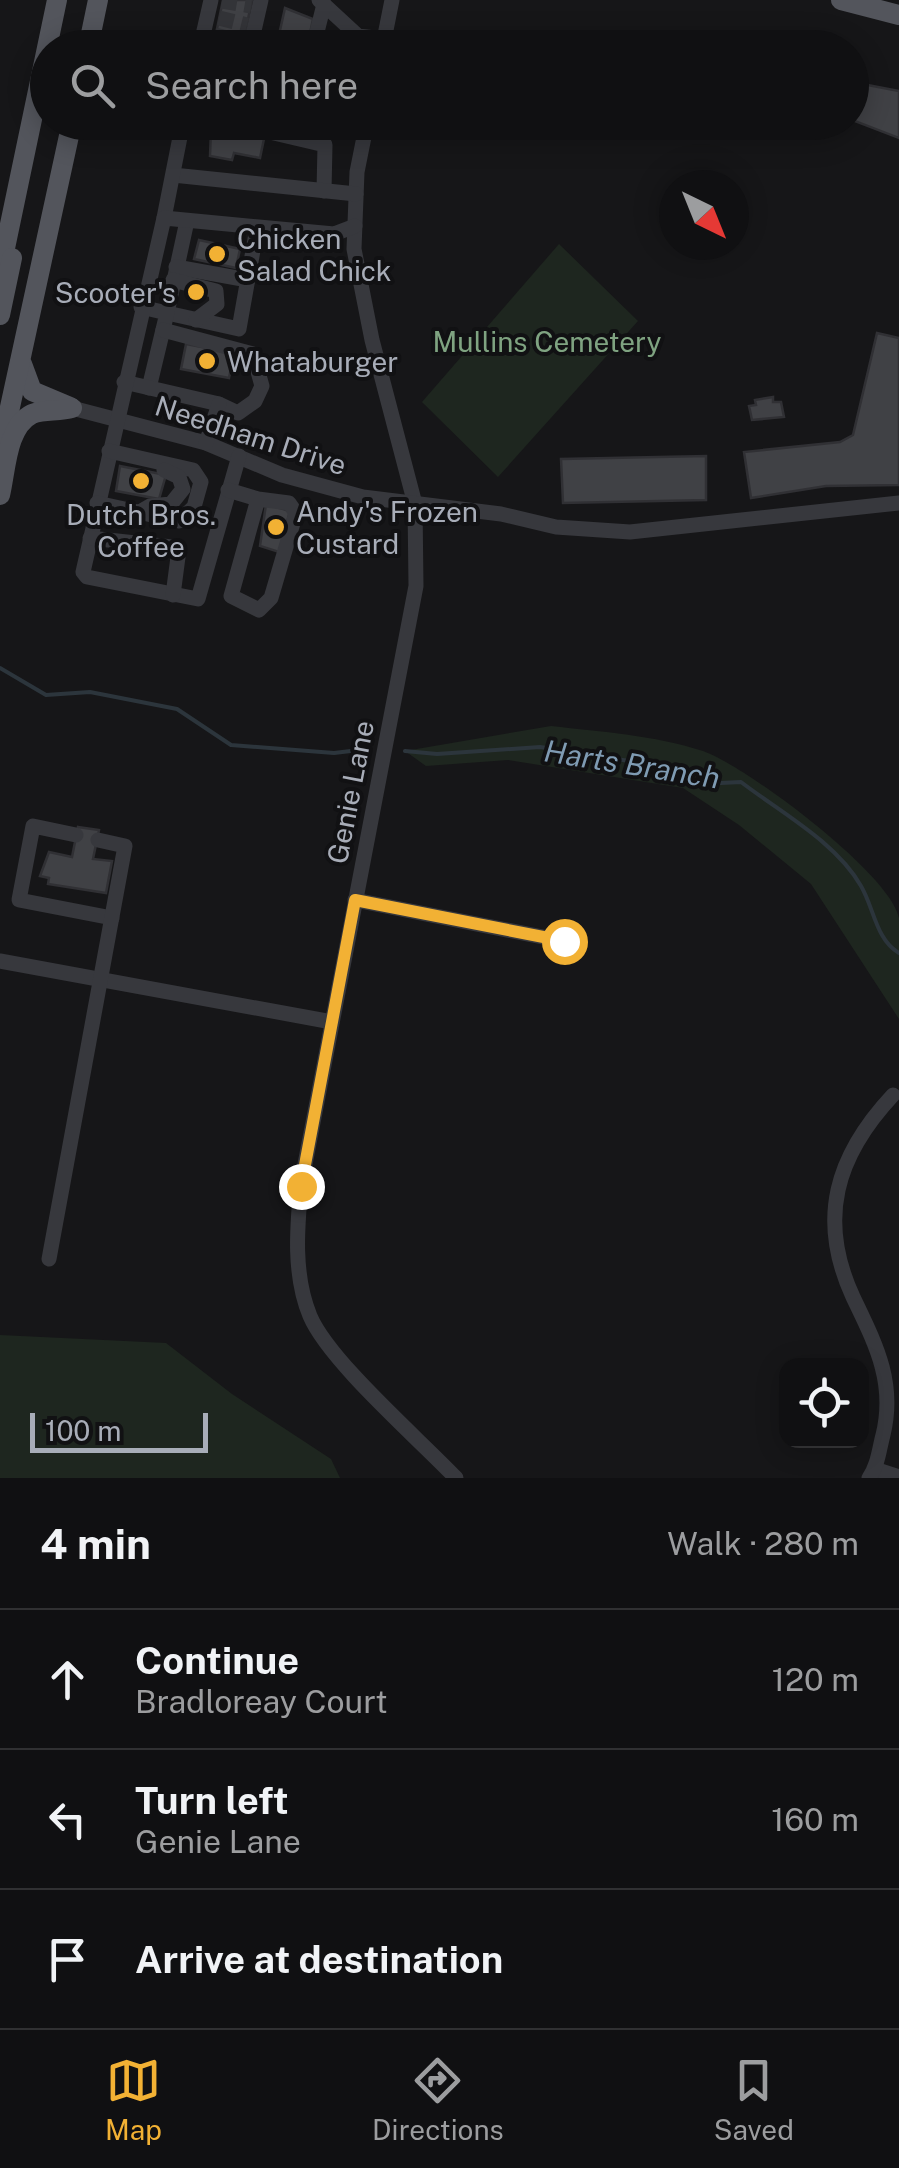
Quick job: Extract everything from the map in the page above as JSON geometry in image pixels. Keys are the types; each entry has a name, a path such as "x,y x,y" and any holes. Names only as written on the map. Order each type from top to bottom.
{"main road":[{"path":"841,0 899,15"},
{"path":"92,30 99,4"},
{"path":"0,272 30,121"},
{"path":"0,453 6,397 20,358 68,140"},
{"path":"0,316 20,212 14,204"},
{"path":"20,358 32,391 72,408"},
{"path":"6,397 48,412"},
{"path":"0,496 14,432 28,416 72,408"}],"street":[{"path":"386,30 392,0"},
{"path":"322,2 352,30"},
{"path":"317,30 322,2"},
{"path":"251,30 257,5"},
{"path":"180,140 115,418 83,572 86,578 198,599 238,456"},
{"path":"304,140 325,145 324,191"},
{"name":"Genie Lane","path":"364,140 356,194 354,248 372,340 416,504 416,586 332,1022 295,1242 310,1317 359,1380 456,1478"},
{"path":"173,175 356,194"},
{"path":"164,218 334,234 355,226"},
{"path":"149,388 187,221"},
{"path":"165,322 196,320 239,328 257,228"},
{"path":"175,273 248,280"},
{"path":"175,273 218,294 214,309 196,320"},
{"path":"124,382 219,404 238,413 255,402 262,386 253,354 165,322 141,307"},
{"path":"206,443 219,404"},
{"name":"Needham Drive","path":"72,408 206,443 282,475 363,497 500,514 556,527 630,532 899,503"},
{"path":"98,504 180,521 194,507 202,482 193,470 109,451"},
{"path":"228,490 289,504 296,512 267,607 259,610 230,596 258,499"},
{"path":"90,538 139,546 168,562 168,594"},
{"path":"76,835 33,826 19,900 112,918"},
{"path":"49,1258 126,846 98,840"},
{"path":"355,900 564,941"},
{"path":"0,961 332,1022"},
{"path":"893,1095 874,1115 841,1171 832,1222 837,1253 886,1372 886,1423 872,1474 899,1478"}],"green space":[{"name":"Mullins Cemetery","path":"559,244 638,321 498,477 422,402"},
{"path":"551,726 647,738 703,751 751,777 845,850 871,875 899,918 899,1019 811,884 739,825 683,788 508,760 426,766 405,751"},
{"path":"0,1335 166,1343 232,1394 331,1459 340,1478 0,1478"}],"building":[{"path":"223,0 252,0 246,30 217,30"},
{"path":"285,8 313,19 311,30 280,30"},
{"path":"869,85 899,91 899,138 869,127"},
{"path":"211,140 264,140 260,158 234,153 232,160 210,156"},
{"name":"Chicken Salad Chick","path":"199,240 240,249 236,268 194,259"},
{"path":"877,333 899,338 899,485 826,486 751,498 744,452 840,442 853,435"},
{"name":"Whataburger","path":"186,344 234,353 229,378 181,369"},
{"path":"773,397 773,402 781,402 784,417 752,420 749,406 756,405 755,400"},
{"path":"706,456 706,500 563,503 561,459"},
{"name":"Dutch Bros. Coffee","path":"120,466 166,475 159,499 116,491"},
{"name":"Andy's Frozen Custard","path":"266,504 290,511 279,552 260,546"},
{"path":"78,827 99,830 93,859 112,861 106,893 48,884 49,878 40,876 49,852 72,857"}],"waterway":[{"name":"Harts Branch","path":"0,668 46,695 90,692 177,709 231,745 334,753 359,750"},
{"name":"Harts Branch","path":"405,751 437,754 540,747 680,769 721,783 741,782 837,855 861,886 885,940 899,953"}],"tunnel":[{"path":"222,1 251,6"},
{"path":"219,18 247,25"}],"place":[{"name":"Chicken Salad Chick","path":"217,254"},
{"name":"Scooter's","path":"196,292"},
{"name":"Whataburger","path":"207,361"},
{"name":"Dutch Bros. Coffee","path":"141,481"},
{"name":"Andy's Frozen Custard","path":"276,527"}],"route":[{"path":"301,1186 355,900 564,941"}]}
